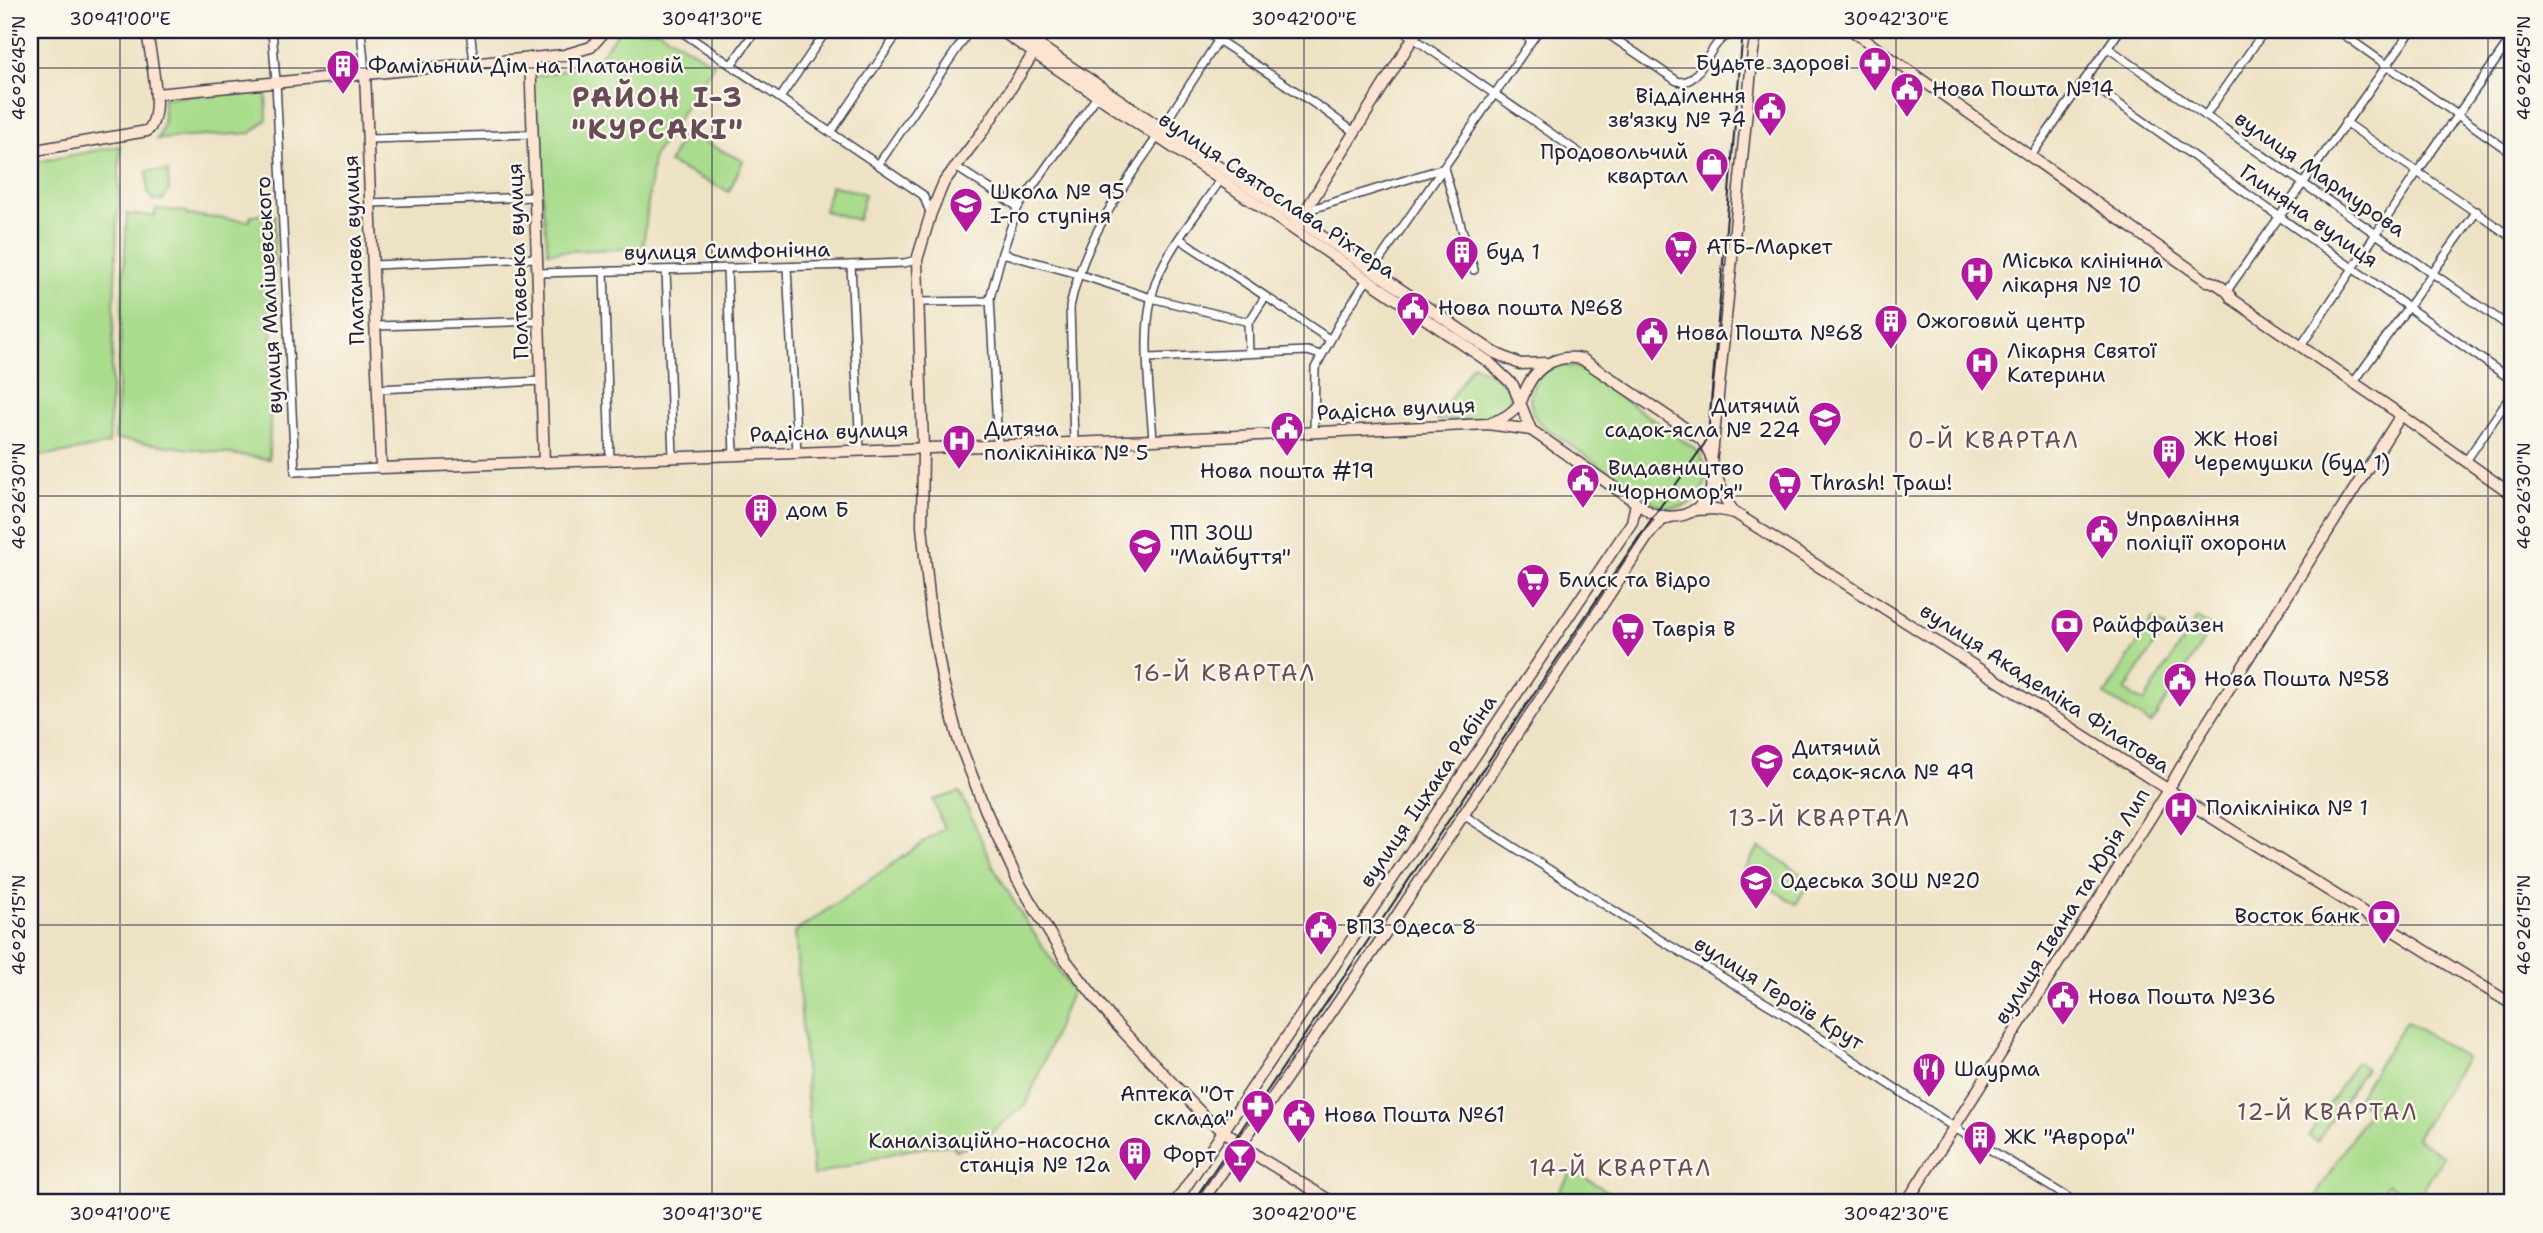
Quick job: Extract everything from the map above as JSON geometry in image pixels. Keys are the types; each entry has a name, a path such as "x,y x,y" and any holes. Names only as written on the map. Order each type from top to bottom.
{"street":[{"path":"30,151 147,131 153,126 156,94 147,30"},
{"name":"вулиця Малішевського","path":"272,30 295,472 381,468"},
{"name":"Платанова вулиця","path":"361,30 369,139 381,468"},
{"path":"470,30 474,62"},
{"path":"156,94 565,55 591,47 606,30"},
{"path":"731,65 756,30"},
{"path":"780,98 827,30"},
{"path":"831,132 900,30"},
{"path":"878,165 970,30"},
{"name":"вулиця Святослава Ріхтера","path":"1000,30 1037,49 1160,132 1221,179 1299,220"},
{"name":"вулиця Святослава Ріхтера","path":"1016,30 1098,95 1299,220 1370,276 1489,362 1503,374 1521,401 1531,430"},
{"path":"1048,30 983,131 944,182 931,213 917,260 923,448 922,526 942,678 959,742 995,832 1035,911 1094,997 1151,1063 1223,1131 1334,1203"},
{"path":"1203,30 1354,132"},
{"path":"1074,443 1070,307 1078,274 1110,204 1225,30"},
{"path":"1402,30 1416,34 1581,154"},
{"path":"1516,30 1532,40"},
{"path":"1314,433 1313,382 1320,355 1370,276 1539,30"},
{"path":"1602,30 1677,81 1684,83 1691,80 1717,43 1725,37 1757,32 1712,455"},
{"path":"1851,30 2207,281 2207,287 2227,301 2280,217 2412,30"},
{"path":"2030,157 2120,30"},
{"path":"2205,116 2265,30"},
{"path":"2337,30 2513,154"},
{"path":"683,31 923,195 931,213"},
{"path":"1299,220 1416,34"},
{"path":"2301,346 2418,171 2513,36"},
{"name":"вулиця Мармурова","path":"2108,48 2513,329"},
{"name":"Полтавська вулиця","path":"530,58 544,462"},
{"name":"Глиняна вулиця","path":"2085,80 2513,381"},
{"path":"998,445 990,301 1002,253 1018,207 1098,95"},
{"path":"2345,122 2513,238"},
{"path":"369,139 532,134"},
{"path":"956,167 1018,207"},
{"path":"1299,220 1444,168"},
{"path":"1444,168 1474,270"},
{"path":"1153,440 1148,315 1151,298 1158,278 1180,239 1221,179"},
{"path":"371,203 535,197"},
{"path":"2354,382 2477,211"},
{"path":"1180,239 1329,340"},
{"path":"1002,253 1151,298 1248,321"},
{"path":"374,265 537,258"},
{"name":"вулиця Симфонічна","path":"538,273 851,265 917,260"},
{"path":"851,265 860,450"},
{"path":"788,267 797,453"},
{"path":"727,269 734,455"},
{"path":"666,270 673,457"},
{"path":"604,271 610,460"},
{"name":"вулиця Святослава Ріхтера","path":"1370,276 1495,353 1520,364 1546,363 1569,356 1582,359 1692,432 1701,439 1712,455"},
{"path":"2229,296 2513,495"},
{"path":"1249,353 1248,321 1265,297"},
{"path":"919,302 990,301"},
{"path":"376,326 540,321"},
{"path":"1149,358 1308,351 1320,355"},
{"path":"1521,401 1528,384 1546,363"},
{"path":"378,388 542,381"},
{"path":"2466,461 2513,394"},
{"name":"Радісна вулиця","path":"1488,424 1506,416 1521,401"},
{"name":"вулиця Івана та Юрія Лип","path":"1906,1203 2168,790 2401,415"},
{"name":"Радісна вулиця","path":"381,468 1153,440 1488,424 1531,430"},
{"path":"1531,430 1636,503 1655,514 1670,517"},
{"name":"вулиця Академіка Філатова","path":"1712,455 1718,486 1735,513"},
{"path":"1694,510 1711,492 1715,468"},
{"name":"вулиця Іцхака Рабіна","path":"1175,1203 1632,522 1636,503"},
{"name":"вулиця Академіка Філатова","path":"1670,517 1694,510 1715,509 1735,513 2168,790 2513,1005"},
{"name":"вулиця Іцхака Рабіна","path":"1201,1203 1380,941 1650,533 1661,521 1670,517"},
{"name":"вулиця Героїв Крут","path":"1462,814 1649,933 1784,1014 1955,1128 2077,1203"}],"green space":[{"path":"620,30 658,30 714,64 653,157 643,248 548,252 529,78 594,63"},
{"path":"266,88 267,119 251,133 157,139 163,124 163,98"},
{"path":"684,132 743,161 729,192 669,163"},
{"path":"120,146 109,444 65,453 30,456 30,163"},
{"path":"147,171 168,171 169,190 163,200 153,200 148,194"},
{"path":"831,185 865,194 858,220 824,211"},
{"path":"156,209 250,221 251,215 275,215 269,459 115,439 127,214 155,216"},
{"path":"1473,364 1507,388 1511,395 1508,411 1489,420 1436,420"},
{"path":"1564,365 1579,368 1699,452 1706,476 1699,495 1682,507 1657,505 1540,424 1531,405 1533,387 1544,373"},
{"path":"2197,618 2212,627 2151,724 2105,695 2153,619 2166,627 2125,691 2144,702"},
{"path":"960,792 994,868 1072,990 1027,1103 975,1145 956,1150 953,1145 917,1148 813,1176 795,932 944,828 933,800"},
{"path":"1759,847 1811,880 1796,904 1744,871"},
{"path":"2406,1021 2466,1058 2416,1138 2444,1156 2416,1201 2387,1184 2374,1203 2311,1203 2370,1109 2356,1100"},
{"path":"2356,1062 2365,1068 2317,1142 2309,1136"},
{"path":"1573,1170 1623,1201 1561,1203 1554,1199"}],"tram line":[{"path":"1192,1203 1632,547 1705,443 1709,425 1743,30"}],"place":[{"name":"Будьте здорові","path":"1875,93"},
{"name":"Фамільний Дім на Платановій","path":"343,96"},
{"name":"Нова Пошта №14","path":"1907,119"},
{"name":"Відділення зв'язку № 74","path":"1770,138"},
{"name":"Продовольчий квартал","path":"1712,194"},
{"name":"Школа № 95 І-го ступіня","path":"966,234"},
{"name":"АТБ-Маркет","path":"1681,277"},
{"name":"буд 1","path":"1462,282"},
{"name":"Міська клінічна лікарня № 10","path":"1977,303"},
{"name":"Нова пошта №68","path":"1413,338"},
{"name":"Ожоговий центр","path":"1891,351"},
{"name":"Нова Пошта №68","path":"1652,363"},
{"name":"Лікарня Святої Катерини","path":"1982,393"},
{"name":"Дитячий садок-ясла № 224","path":"1825,448"},
{"name":"Нова пошта #19","path":"1287,458"},
{"name":"Дитяча поліклініка № 5","path":"959,471"},
{"name":"ЖК Нові Черемушки (буд 1)","path":"2169,481"},
{"name":"Видавництво \"Чорномор'я\"","path":"1583,510"},
{"name":"Thrash! Траш!","path":"1785,513"},
{"name":"дом Б","path":"761,540"},
{"name":"Управління поліції охорони","path":"2102,561"},
{"name":"ПП ЗОШ \"Майбуття\"","path":"1145,575"},
{"name":"Блиск та Відро","path":"1533,610"},
{"name":"Райффайзен","path":"2067,655"},
{"name":"Таврія В","path":"1628,659"},
{"name":"Нова Пошта №58","path":"2180,709"},
{"name":"Дитячий садок-ясла № 49","path":"1767,790"},
{"name":"Поліклініка № 1","path":"2181,838"},
{"name":"Одеська ЗОШ №20","path":"1756,911"},
{"name":"Восток банк","path":"2384,946"},
{"name":"ВПЗ Одеса 8","path":"1321,957"},
{"name":"Нова Пошта №36","path":"2063,1027"},
{"name":"Шаурма","path":"1929,1099"},
{"name":"Аптека \"От склада\"","path":"1258,1136"},
{"name":"Нова Пошта №61","path":"1299,1145"},
{"name":"ЖК \"Аврора\"","path":"1980,1167"},
{"name":"Каналізаційно-насосна станція № 12а","path":"1135,1183"},
{"name":"Форт","path":"1240,1185"}],"district":[{"name":"РАЙОН І-3 \"КУРСАКІ\"","path":"658,113"},
{"name":"0-Й КВАРТАЛ","path":"1994,440"},
{"name":"16-Й КВАРТАЛ","path":"1225,673"},
{"name":"13-Й КВАРТАЛ","path":"1820,818"},
{"name":"12-Й КВАРТАЛ","path":"2328,1112"},
{"name":"14-Й КВАРТАЛ","path":"1621,1168"}]}
